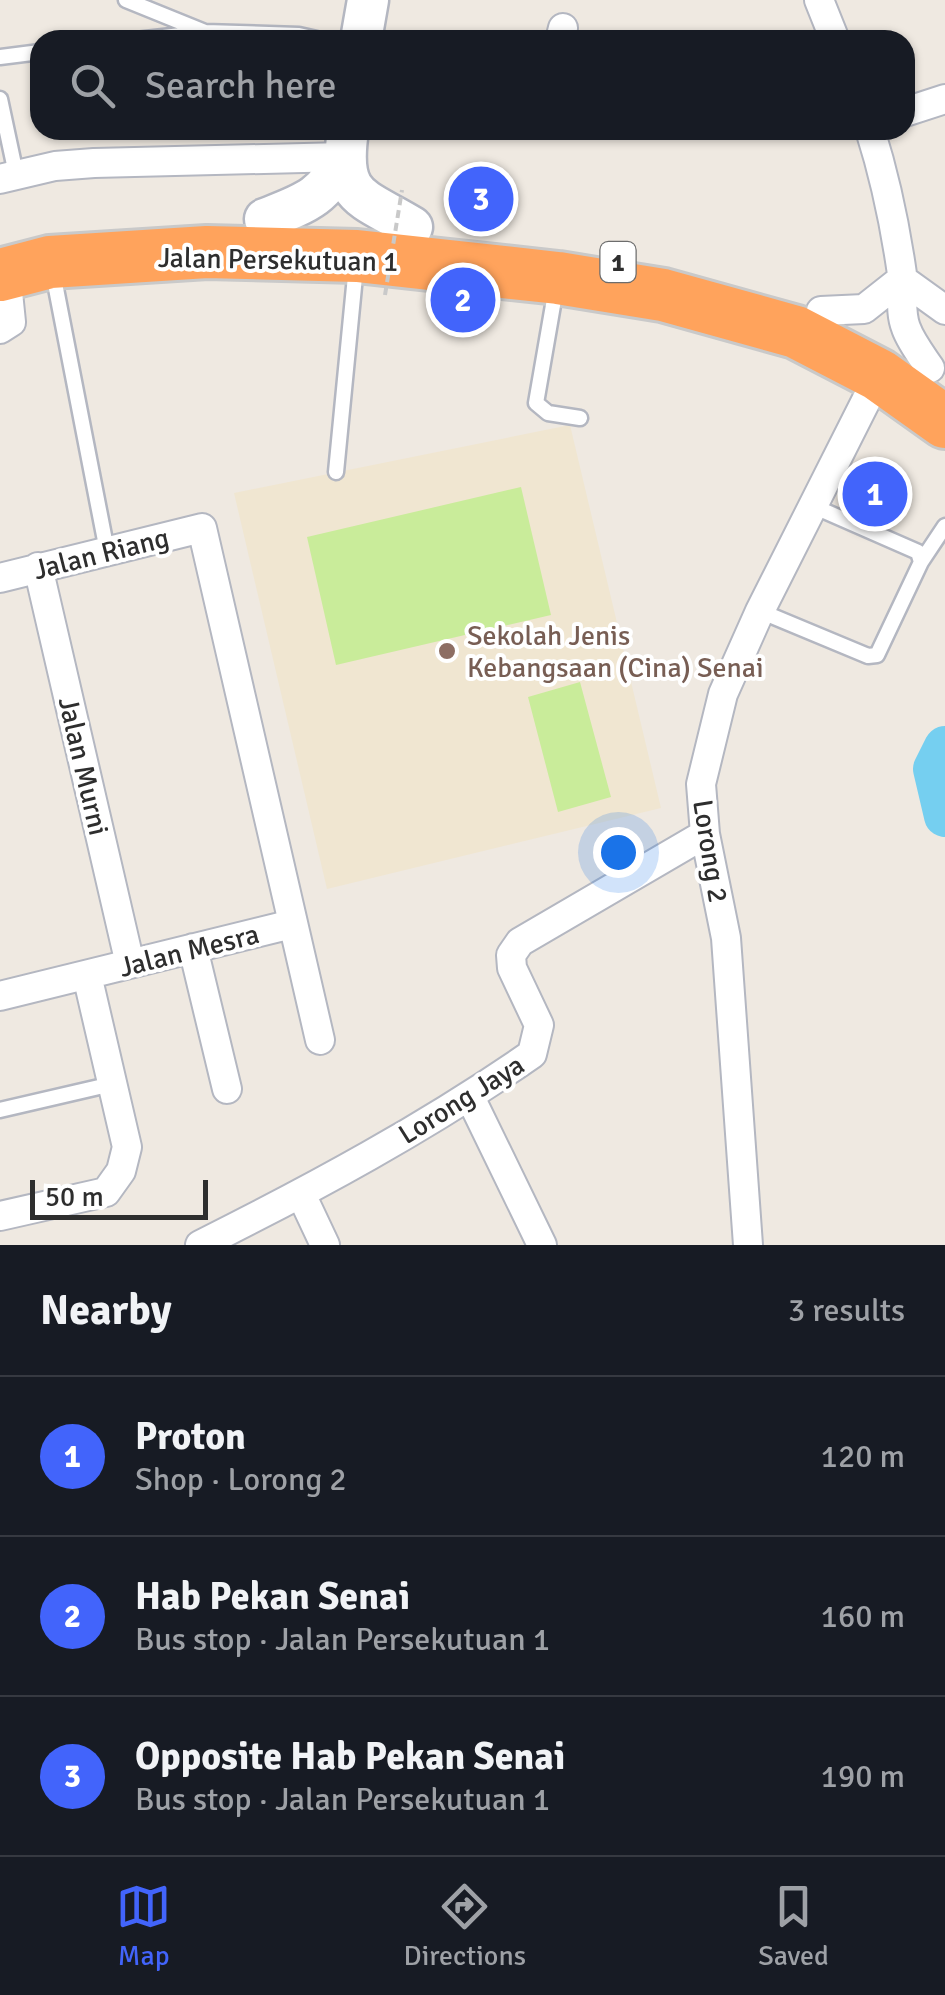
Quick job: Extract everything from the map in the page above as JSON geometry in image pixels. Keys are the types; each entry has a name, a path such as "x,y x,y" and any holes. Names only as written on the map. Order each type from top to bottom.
{"highway":[{"name":"Jalan Persekutuan 1","path":"14,262 50,228 407,209 498,236 774,295 821,311 937,374"},
{"name":"Jalan Persekutuan 1","path":"14,262 207,252 371,275 558,278 663,296 796,332 879,375 945,422"}],"street":[{"path":"364,30 368,0"},
{"path":"819,0 831,30"},
{"path":"915,109 945,99"},
{"path":"873,140 884,174 902,280 901,310 906,330 937,374"},
{"path":"8,177 94,163 346,144"},
{"path":"346,144 346,175 357,195 407,209"},
{"path":"265,219 312,200 334,178 346,144"},
{"path":"0,329 11,322 14,262"},
{"path":"902,280 945,310"},
{"path":"821,311 864,308 902,280"},
{"name":"Lorong 2","path":"748,1245 726,938 705,834 701,784 723,694 879,375"},
{"name":"Jalan Riang","path":"0,578 202,528 292,924"},
{"name":"Jalan Murni","path":"38,567 130,964"},
{"name":"Lorong Jaya","path":"200,1245 301,1194 470,1097 532,1054 539,1025 512,968 511,954 520,942 705,834"},
{"path":"292,924 320,1040"},
{"name":"Jalan Mesra","path":"0,996 292,924"},
{"path":"193,948 227,1090"},
{"name":"Jalan Mesra","path":"0,1216 106,1192 121,1172 127,1148 87,975"},
{"path":"470,1097 542,1245"},
{"path":"301,1194 325,1245"}],"lane":[{"path":"126,0 200,30"},
{"path":"0,58 30,54"},
{"path":"0,100 8,177"},
{"path":"14,262 107,551"},
{"path":"336,472 371,275"},
{"path":"558,278 536,402 548,414 580,418"},
{"path":"813,506 918,552 922,562"},
{"path":"760,612 868,656 877,655 922,562 945,526"},
{"path":"0,1110 112,1084"}],"path":[{"path":"371,275 407,209"}],"shaded area":[{"name":"Sekolah Jenis Kebangsaan (Cina) Senai","path":"570,425 661,808 327,889 234,493"}],"green space":[{"path":"521,487 551,615 336,665 307,537"},
{"path":"580,682 611,797 558,812 528,697"}],"waterway":[{"path":"945,747 934,769 945,816"}],"place":[{"name":"Opposite Hab Pekan Senai","path":"481,199"},
{"name":"Hab Pekan Senai","path":"463,300"},
{"name":"Proton","path":"875,494"},
{"name":"Sekolah Jenis Kebangsaan (Cina) Senai","path":"447,651"}]}
